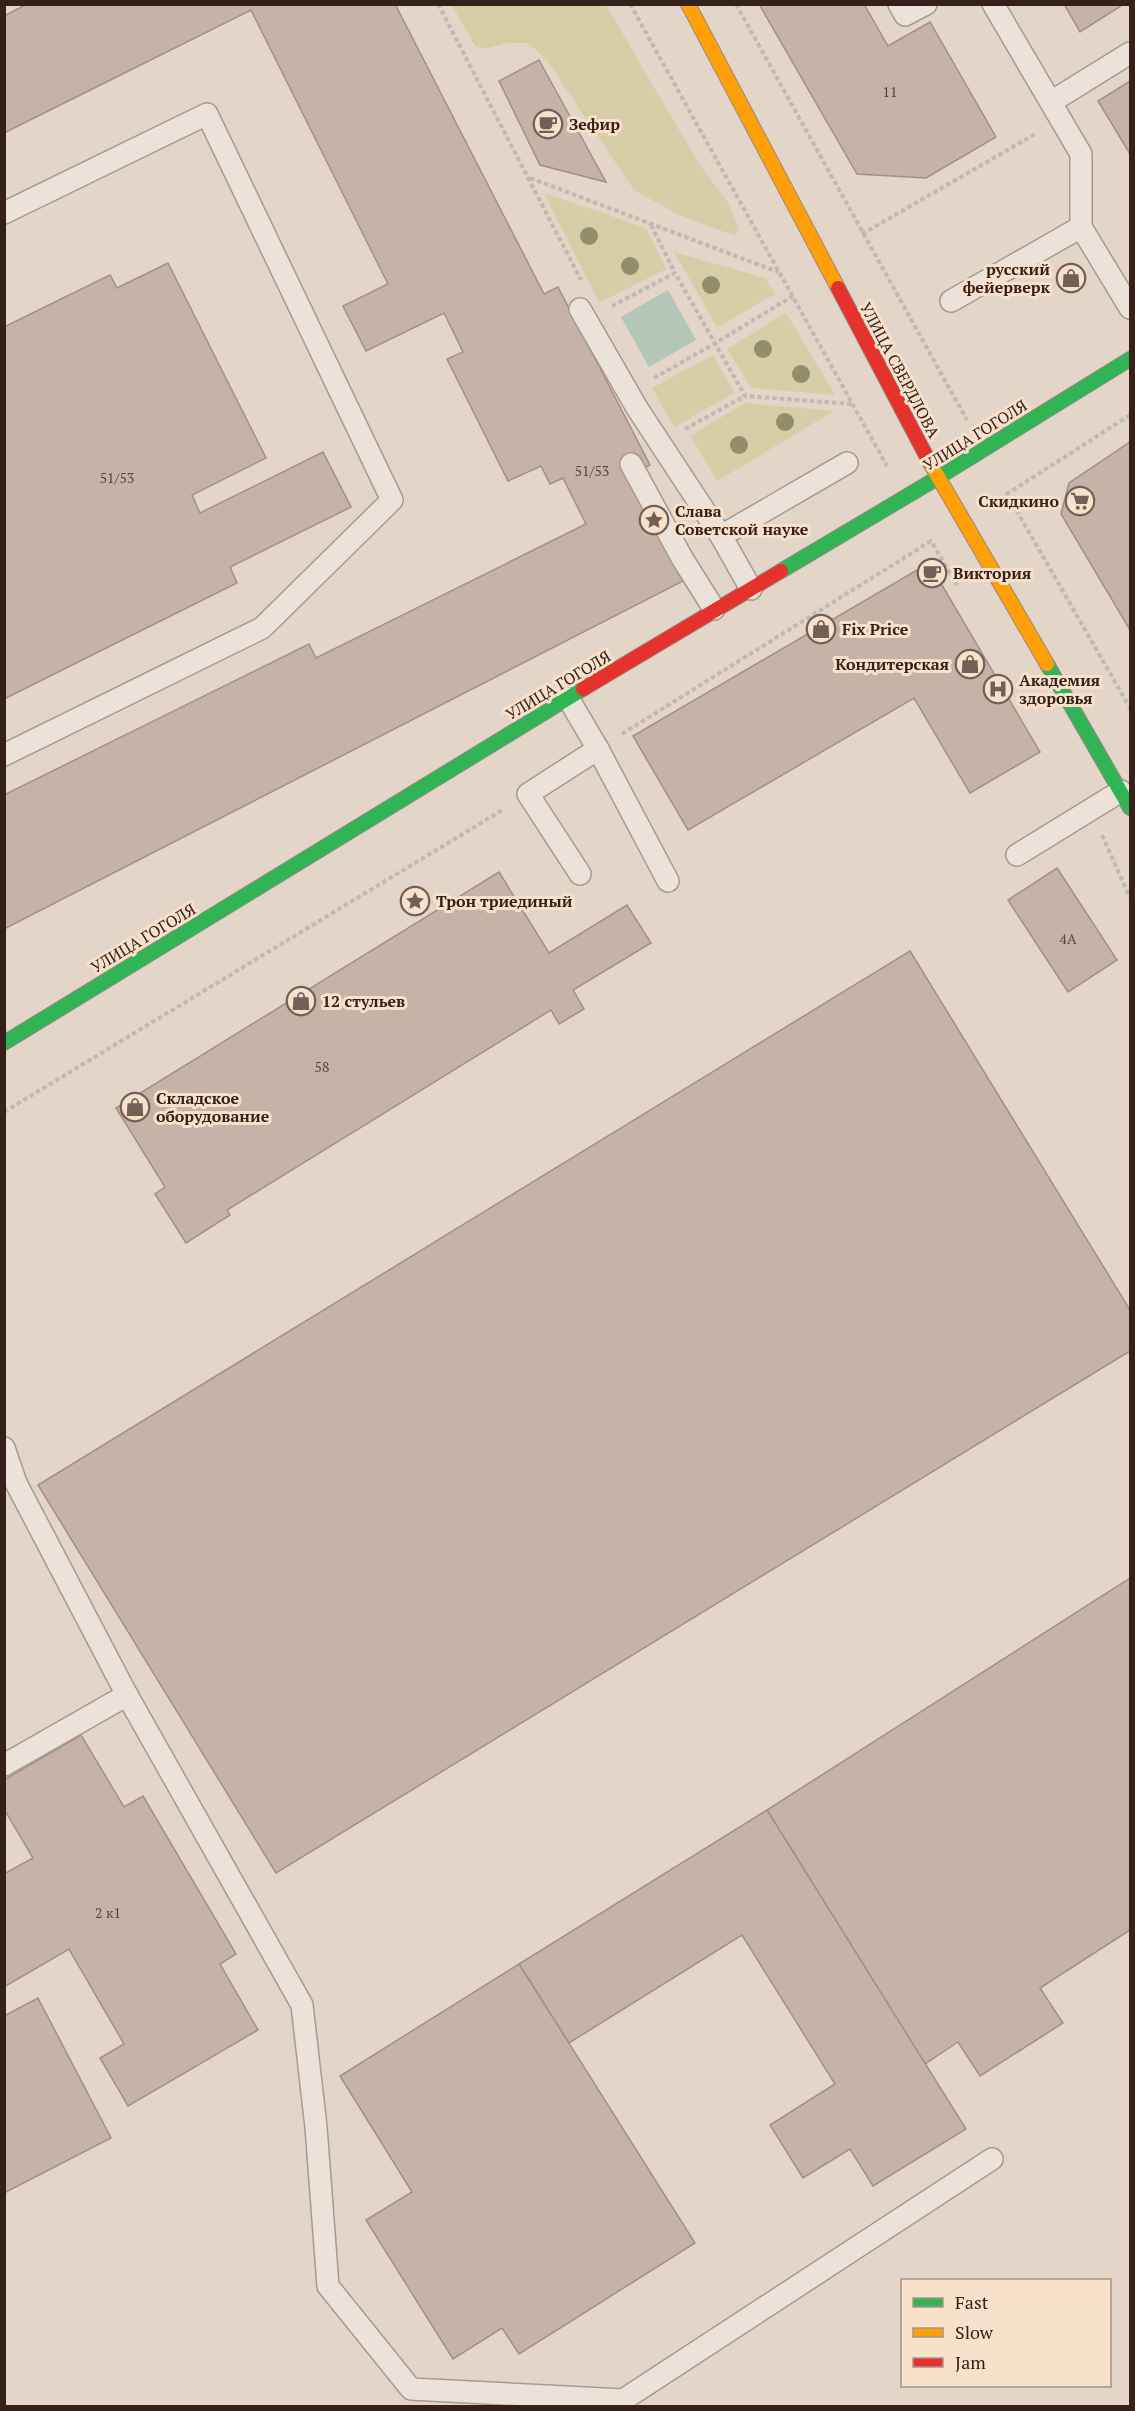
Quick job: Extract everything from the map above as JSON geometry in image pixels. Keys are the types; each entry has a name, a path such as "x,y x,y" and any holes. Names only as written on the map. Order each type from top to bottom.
{"main road":[{"name":"УЛИЦА СВЕРДЛОВА","path":"688,4 939,477 1126,799"},
{"name":"УЛИЦА ГОГОЛЯ","path":"4,1043 714,609 939,477 1131,359"}],"lane":[{"path":"899,4 905,15 926,4"},
{"path":"993,4 1081,154 1081,227 1131,308"},
{"path":"1056,111 1131,53"},
{"path":"4,213 207,114 392,500 262,628 4,755"},
{"path":"951,301 1081,227"},
{"path":"580,309 637,408 721,536 751,589"},
{"path":"721,536 847,463"},
{"path":"631,464 682,558 714,609"},
{"path":"568,698 669,881"},
{"path":"580,874 528,794 598,749"},
{"path":"1017,855 1091,809 1126,799"},
{"path":"4,1448 16,1483 127,1695 302,2005 316,2127 328,2286 411,2389 623,2400 992,2159"},
{"path":"4,1765 127,1695"}],"path":[{"path":"438,4 583,283"},
{"path":"630,4 890,471"},
{"path":"736,4 968,422"},
{"path":"862,234 1056,111"},
{"path":"529,178 779,273"},
{"path":"650,224 714,345 745,396"},
{"path":"609,307 675,273"},
{"path":"651,380 714,345 793,296"},
{"path":"680,432 745,396 852,404"},
{"path":"1131,415 1007,494 1131,708"},
{"path":"598,749 931,541 960,591"},
{"path":"4,1112 528,794"},
{"path":"1091,809 1131,898"}],"shaded area":[{"path":"452,5 606,5 699,164 729,204 739,230 735,236 677,214 634,190 546,59 528,43 506,43 485,49 475,46"},
{"path":"544,193 646,228 666,269 599,303"},
{"path":"674,252 765,278 775,294 717,327"},
{"path":"668,290 696,340 649,367 621,317"},
{"path":"786,313 835,395 751,388 727,349"},
{"path":"713,355 734,393 674,427 652,388"},
{"path":"745,403 834,411 717,481 690,436"}],"building":[{"path":"27,4 395,4 544,294 558,287 650,465 631,475 685,580 4,929 4,795 309,644 316,658 586,524 563,478 550,484 541,466 508,481 447,359 463,352 444,313 366,351 343,306 388,284 251,10 4,133 4,16"},
{"path":"759,4 864,4 888,46 930,22 996,137 926,178 857,174"},
{"path":"1064,4 1124,4 1080,32"},
{"path":"539,60 606,182 540,165 499,81"},
{"path":"1130,81 1130,154 1098,101"},
{"path":"168,263 266,458 192,495 200,513 323,452 351,507 230,567 237,583 4,699 4,327 110,275 117,288"},
{"path":"1130,442 1130,630 1061,514 1069,483"},
{"path":"929,563 1040,752 970,793 914,698 688,830 633,736"},
{"path":"1057,868 1117,960 1068,992 1008,900"},
{"path":"499,872 549,953 627,905 651,943 573,990 584,1009 559,1024 551,1010 227,1210 230,1215 186,1243 155,1194 165,1187 116,1108"},
{"path":"910,951 1130,1310 1130,1351 276,1873 38,1485"},
{"path":"1130,1578 1130,1930 1040,1988 1063,2023 980,2076 958,2042 925,2064 767,1810"},
{"path":"81,1735 124,1807 143,1796 236,1954 220,1964 258,2030 128,2106 100,2058 124,2044 69,1949 4,1987 4,1874 33,1858 4,1809 4,1780"},
{"path":"767,1810 966,2129 873,2186 850,2149 803,2178 770,2125 835,2084 742,1935 569,2043 519,1964"},
{"path":"519,1964 695,2243 519,2354 502,2328 453,2359 366,2220 412,2192 340,2076"},
{"path":"38,1998 111,2138 4,2193 4,2016"}],"traffic: fast":[{"path":"939,477 1130,359"},
{"path":"781,571 939,477"},
{"path":"1047,664 1130,808"},
{"path":"4,1043 583,689"}],"traffic: slow":[{"path":"688,4 838,288"},
{"path":"930,463 1047,664"}],"traffic: jam":[{"path":"838,288 930,463"},
{"path":"583,689 781,571"}],"place":[{"name":"Зефир","path":"548,124"},
{"name":"русский фейерверк","path":"1071,278"},
{"name":"Скидкино","path":"1080,501"},
{"name":"Слава Советской науке","path":"654,520"},
{"name":"Виктория","path":"932,573"},
{"name":"Fix Price","path":"821,629"},
{"name":"Кондитерская","path":"970,664"},
{"name":"Академия здоровья","path":"998,689"},
{"name":"Трон триединый","path":"415,901"},
{"name":"12 стульев","path":"301,1001"},
{"name":"Складское оборудование","path":"135,1107"}]}
